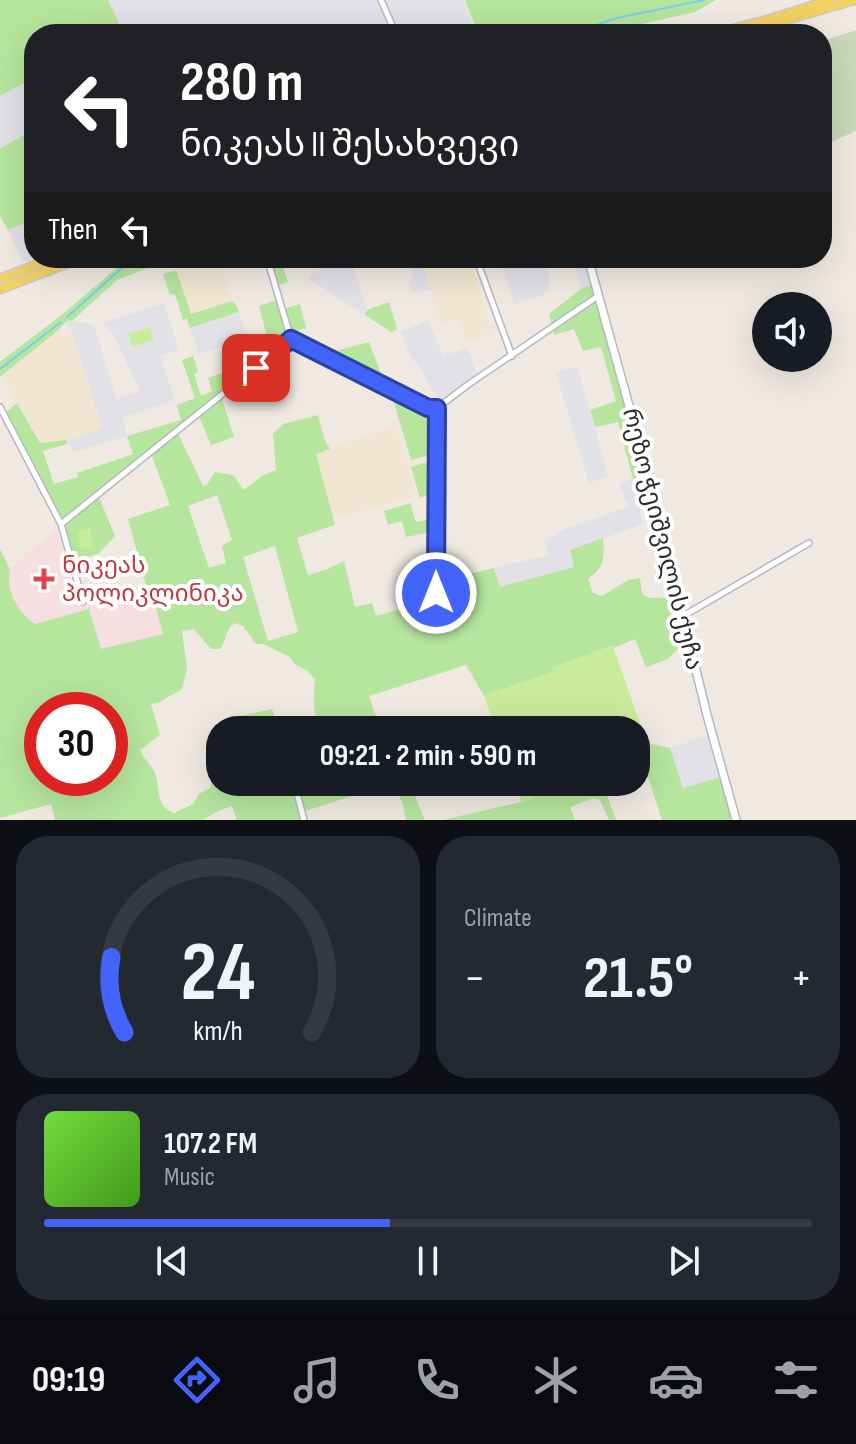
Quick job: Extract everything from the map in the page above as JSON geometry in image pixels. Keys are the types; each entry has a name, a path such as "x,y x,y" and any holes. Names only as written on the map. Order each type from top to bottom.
{"main road":[{"path":"752,24 830,0"},
{"path":"772,24 854,0"},
{"path":"0,289 35,268"},
{"path":"0,279 14,279 49,268"},
{"name":"რეზო ჭეიშვილის ქუჩა","path":"591,268 644,458 736,820"}],"street":[{"path":"381,0 392,24"},
{"path":"270,268 291,339 428,408 437,408 599,295"},
{"path":"480,268 512,356"},
{"path":"61,524 291,339"},
{"path":"0,407 61,524 83,602"},
{"path":"436,593 437,408"},
{"path":"683,616 809,543"},
{"path":"298,796 304,820"}],"shaded area":[{"path":"108,0 463,0 471,24 119,24"},
{"path":"24,83 24,135 0,148 0,96"},
{"path":"24,223 24,262 23,262 8,230"},
{"path":"222,268 232,301 191,314 176,270"},
{"path":"319,268 353,268 367,310 365,315 310,280 308,276 320,271"},
{"path":"410,268 424,268 431,289 413,294 409,282 413,279"},
{"path":"424,268 472,268 492,333 467,342 459,319 441,324"},
{"path":"502,268 547,268 548,290 543,295 514,304"},
{"path":"576,268 591,268 595,284 581,289"},
{"path":"164,303 179,350 160,356 175,400 122,417 127,436 74,452 66,440 102,428 70,326 67,326 68,320 94,325 116,399 140,391 113,334 103,323"},
{"path":"239,312 247,339 199,354 190,328"},
{"path":"429,321 443,356 467,347 477,373 439,401 411,358 401,331"},
{"path":"55,333 64,336 72,333 102,429 66,440 40,443 2,376"},
{"path":"577,366 608,476 589,483 556,373"},
{"path":"396,425 417,496 337,518 331,516 315,454"},
{"path":"633,479 643,524 571,550 575,567 499,588 494,568 549,555 544,541 562,530 629,506 620,487 621,482"},
{"path":"61,524 83,601 150,584 163,634 101,650 35,624 19,611 7,579 10,569"},
{"path":"713,734 724,776 683,788 670,748"}],"green space":[{"path":"0,0 108,0 119,24 24,24 24,83 0,96"},
{"path":"465,0 716,0 695,12 642,24 474,24"},
{"path":"856,30 856,131 832,142 832,38"},
{"path":"24,135 24,223 8,230 0,216 0,148"},
{"path":"117,268 148,268 117,280 72,321 68,320 0,377 0,362"},
{"path":"270,268 283,268 288,282 275,286"},
{"path":"176,270 191,314 232,301 239,312 190,328 187,319 183,320 175,294 170,295 163,274"},
{"path":"595,284 648,474 633,479 618,422 595,427 590,410 616,401 601,347 583,351 574,329 554,335 549,314 581,289"},
{"path":"280,299 283,309 300,304 306,328 290,333 291,339 221,396 234,437 211,445 198,414 177,431 203,486 215,472 233,475 244,490 263,475 276,470 273,434 283,424 318,415 330,449 316,454 335,525 297,538 308,575 344,561 355,607 372,603 376,616 411,606 402,582 413,579 425,589 436,586 436,582 494,568 500,587 574,567 570,550 603,538 602,563 588,579 593,593 602,596 628,580 640,578 642,594 649,598 678,597 690,643 681,646 668,659 646,667 635,639 553,667 554,672 484,696 466,665 369,696 376,716 316,716 315,680 308,671 294,664 290,657 263,644 256,644 243,626 234,623 220,649 211,649 194,629 182,631 187,669 182,689 151,704 160,735 140,750 155,773 161,801 168,810 174,813 193,804 199,794 206,790 206,796 352,796 302,812 304,820 237,820 232,806 203,820 55,820 51,804 0,818 0,549 10,569 9,584 14,600 23,614 35,624 89,609 101,649 163,634 128,519 170,505 151,453 98,495 115,536 98,554 71,561 61,524 4,414 17,403 40,443 66,440 67,444 43,451 54,484 133,454 127,436 181,420 177,405 195,398 182,360 193,356 198,372 194,374 201,396 212,391 208,378 253,362 251,351 269,345 259,306","holes":["217,495 232,540 222,546 226,563 209,568 188,506","275,546 298,632 268,641 243,557"]},
{"path":"389,302 397,329 391,332 365,315 367,310"},
{"path":"150,327 154,340 132,347 128,334"},
{"path":"369,342 383,379 331,352"},
{"path":"392,396 426,413 434,413 433,454 411,460"},
{"path":"435,460 434,493 420,498 411,467"},
{"path":"410,503 416,522 436,518 436,556 431,557 427,533 406,537 402,521 388,525 384,511"},
{"path":"90,528 94,547 81,549 77,531"},
{"path":"613,646 637,716 491,716 484,696 554,672 552,667"},
{"path":"272,709 274,716 241,716"},
{"path":"650,744 670,748 683,788 724,776 736,820 662,820 650,783"},
{"path":"399,796 415,796 425,820 406,820"},
{"path":"519,796 538,796 521,802"},
{"path":"538,796 607,796 616,820 609,820 600,800 594,798 570,807 575,820 443,820"}],"waterway":[{"path":"599,24 704,0"},
{"path":"67,317 122,268"},
{"path":"0,369 61,322"}],"place":[{"name":"ნიკეას პოლიკლინიკა","path":"44,579"}],"route":[{"path":"256,368 291,339 428,408 437,408 436,593"}]}
